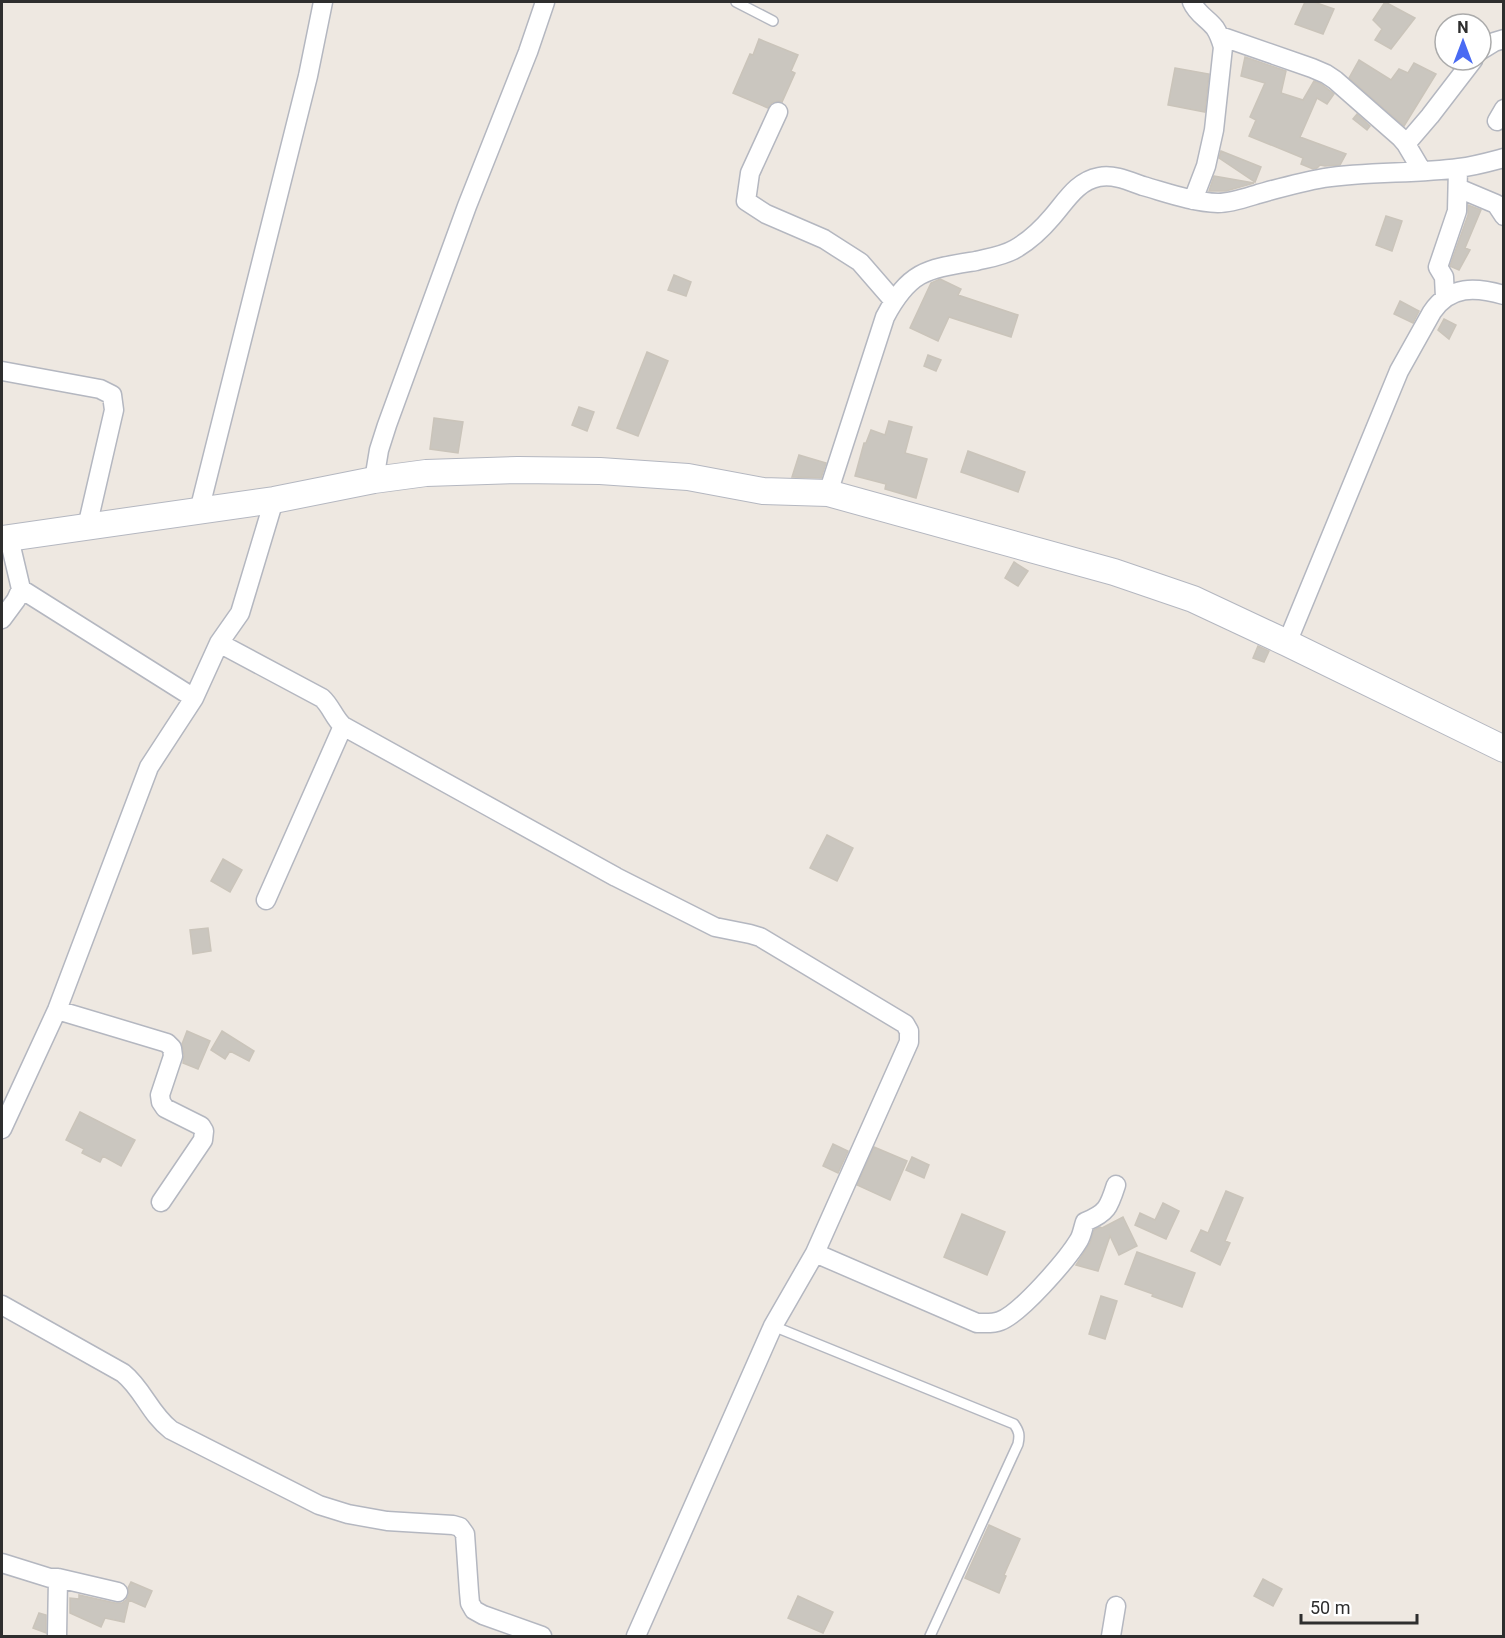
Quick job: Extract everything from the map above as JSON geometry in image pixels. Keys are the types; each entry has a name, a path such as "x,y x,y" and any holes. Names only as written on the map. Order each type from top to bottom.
{"street":[{"path":"199,510 308,76 323,2"},
{"path":"374,480 379,450 387,425 545,2"},
{"path":"1192,2 1198,13 1214,27 1223,47 1214,130 1206,166 1193,200"},
{"path":"1220,36 1326,74 1400,137 1422,171"},
{"path":"1406,144 1464,72"},
{"path":"778,112 750,173 746,201 766,214 824,239 860,262 894,300"},
{"path":"828,494 885,316 903,288 918,276 938,267 990,258 1021,246 1030,240 1074,190 1085,181 1100,177 1116,177 1193,200 1220,203 1322,178 1458,168 1503,158"},
{"path":"1445,297 1444,277 1438,267 1457,211 1458,168"},
{"path":"1458,188 1496,204 1503,216"},
{"path":"1287,643 1399,371 1432,312 1445,297 1464,290 1478,289 1503,295"},
{"path":"2,371 100,389 112,395 114,410 87,526"},
{"path":"194,698 21,589 5,538 274,500 374,480 426,473 518,470 600,471 688,477 763,491 828,494 1114,572 1193,599 1503,749"},
{"path":"2,1129 7,1103 57,1010 149,767 194,698 219,643 240,613 274,500"},
{"path":"2,619 21,589"},
{"path":"219,643 322,698 329,704 343,726 616,877 715,927 760,938 905,1024 909,1031 909,1042 815,1253 773,1326 636,1636"},
{"path":"266,900 343,726"},
{"path":"57,1010 167,1043 172,1048 173,1056 160,1095 161,1102 165,1108 201,1126 204,1131 203,1140 160,1202"},
{"path":"815,1253 977,1323 1000,1321 1015,1313 1046,1282 1080,1239 1085,1222 1109,1207 1116,1185"},
{"path":"2,1305 123,1373 132,1380 158,1418 171,1430 319,1505 348,1514 387,1521 460,1527 465,1534 470,1603 474,1610 542,1636"},
{"path":"2,1563 42,1576 118,1592"},
{"path":"57,1636 58,1578"},
{"path":"1111,1636 1116,1606"}],"lane":[{"path":"736,2 773,21"},
{"path":"773,1326 1014,1424 1019,1430 1018,1444 930,1636"}],"building":[{"path":"1305,2 1314,2 1334,9 1323,34 1295,24"},
{"path":"1385,2 1415,18 1391,49 1375,40 1382,29 1373,20"},
{"path":"759,39 798,55 791,71 795,73 782,102 772,103 768,108 733,93"},
{"path":"1245,57 1286,71 1281,93 1303,100 1314,81 1334,94 1327,104 1317,98 1300,137 1346,154 1340,165 1320,165 1313,169 1301,164 1303,158 1249,136 1256,120 1250,117 1265,83 1241,76"},
{"path":"1359,60 1391,80 1399,69 1408,73 1414,63 1436,74 1404,126 1349,78"},
{"path":"1175,68 1209,74 1205,112 1168,105"},
{"path":"1357,114 1370,126 1367,130 1353,119"},
{"path":"1221,151 1261,167 1255,182 1219,158"},
{"path":"1214,176 1254,183 1226,191 1209,191"},
{"path":"1468,205 1481,210 1465,248 1470,250 1459,270 1450,266 1468,215"},
{"path":"1386,216 1402,221 1392,251 1376,245"},
{"path":"674,275 691,282 686,296 668,290"},
{"path":"940,279 961,289 958,295 1018,315 1011,337 949,317 938,341 910,328 931,283"},
{"path":"1400,301 1419,311 1413,323 1394,314"},
{"path":"1444,319 1456,325 1449,339 1438,330"},
{"path":"647,352 668,361 638,436 617,428"},
{"path":"928,355 941,360 936,371 924,366"},
{"path":"579,407 594,412 587,431 572,425"},
{"path":"434,418 463,422 458,453 430,449"},
{"path":"889,421 912,427 905,453 927,459 916,498 885,489 886,484 855,476 864,443 871,430 885,435"},
{"path":"968,451 1025,472 1018,492 961,472"},
{"path":"799,455 826,463 821,478 792,477"},
{"path":"1014,562 1028,571 1018,586 1005,578"},
{"path":"1258,646 1269,651 1264,662 1253,658"},
{"path":"827,835 853,848 837,881 810,868"},
{"path":"223,859 242,870 230,892 211,881"},
{"path":"208,928 211,951 193,954 190,930"},
{"path":"187,1031 210,1041 198,1069 183,1063 182,1044"},
{"path":"222,1031 254,1051 249,1061 230,1051 225,1059 211,1050"},
{"path":"80,1112 135,1140 121,1166 103,1156 100,1162 82,1153 84,1149 66,1140"},
{"path":"833,1144 848,1151 838,1173 823,1166"},
{"path":"874,1147 907,1161 890,1200 857,1185"},
{"path":"912,1157 929,1165 924,1178 906,1170"},
{"path":"1226,1191 1243,1198 1225,1241 1230,1243 1220,1265 1191,1251 1201,1230 1208,1233"},
{"path":"1163,1203 1179,1211 1166,1239 1135,1225 1140,1213 1155,1220"},
{"path":"962,1214 1005,1232 987,1275 944,1257"},
{"path":"1123,1217 1137,1246 1119,1255 1110,1236 1098,1271 1076,1265 1090,1243 1094,1230"},
{"path":"1137,1252 1195,1273 1182,1307 1125,1284"},
{"path":"1101,1296 1117,1301 1105,1339 1089,1334"},
{"path":"989,1525 1020,1539 1004,1575 1006,1576 999,1593 965,1578"},
{"path":"1263,1579 1282,1589 1273,1606 1254,1596"},
{"path":"131,1582 152,1591 145,1607 129,1600 124,1622 105,1618 101,1627 70,1613 70,1598 79,1599 79,1595 122,1603 129,1595 128,1588"},
{"path":"798,1596 833,1612 823,1633 788,1618"},
{"path":"39,1613 46,1615 46,1633 33,1628"}]}
